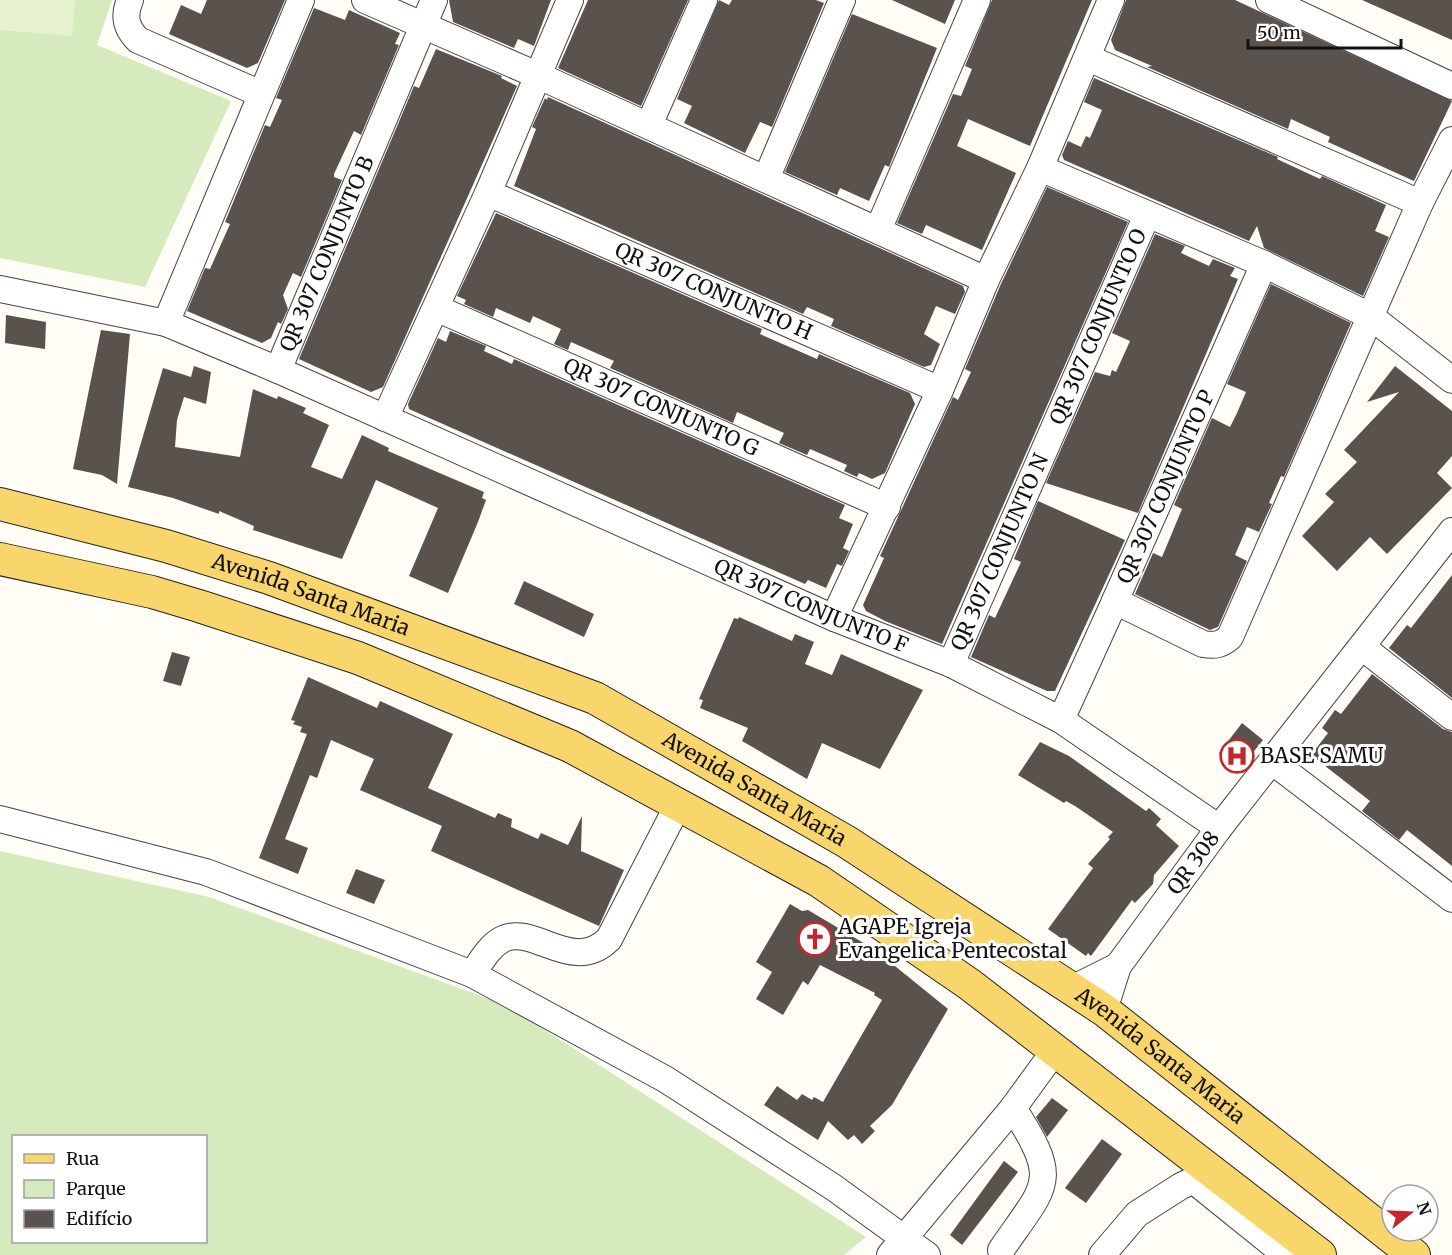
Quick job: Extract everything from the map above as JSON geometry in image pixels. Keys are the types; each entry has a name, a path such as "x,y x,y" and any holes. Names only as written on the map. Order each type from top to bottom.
{"main road":[{"name":"Avenida Santa Maria","path":"0,504 166,546 328,598 595,698 847,842 1104,1010 1414,1255"},
{"path":"152,592 160,577 166,546"},
{"name":"Avenida Santa Maria","path":"0,559 152,592 199,606 358,658 559,741 819,881 969,984 1056,1048 1203,1176 1320,1255"},
{"path":"199,606 204,592 214,580 296,597 328,598"},
{"path":"819,881 847,842"}],"street":[{"path":"130,0 126,18 129,31 138,40 261,94"},
{"path":"166,323 301,0"},
{"path":"365,0 649,125 986,280"},
{"name":"QR 307 CONJUNTO B","path":"0,289 166,323 278,370 434,0"},
{"path":"385,418 488,193 570,0"},
{"path":"649,125 704,0"},
{"path":"766,179 842,0"},
{"path":"878,230 977,0"},
{"path":"834,618 940,390 986,280 1040,168 1111,0"},
{"path":"1269,0 1452,86"},
{"path":"1088,57 1420,203"},
{"path":"1370,316 1420,203 1452,140"},
{"path":"1040,168 1264,264 1370,316 1452,380"},
{"name":"QR 307 CONJUNTO H","path":"488,193 940,390"},
{"name":"QR 307 CONJUNTO O","path":"1047,439 1147,215"},
{"name":"QR 307 CONJUNTO P","path":"1264,264 1115,601 1203,644 1213,646 1223,643 1230,637 1370,316"},
{"name":"QR 307 CONJUNTO G","path":"436,308 887,507"},
{"name":"QR 307 CONJUNTO F","path":"278,370 834,618 951,664 1061,720 1219,828"},
{"name":"QR 307 CONJUNTO N","path":"951,664 1047,439"},
{"name":"QR 308","path":"1104,1010 1118,966 1219,828 1362,647 1449,542"},
{"path":"1061,720 1115,601"},
{"path":"1362,647 1452,717"},
{"path":"1273,762 1452,899"},
{"path":"472,974 492,946 505,938 519,938 575,952 588,952 601,946 609,939 678,805"},
{"path":"0,819 206,872 472,974 665,1079 833,1187 897,1246 927,1255"},
{"name":"QR 308","path":"1072,989 1118,966"},
{"path":"897,1246 1013,1108 1056,1048"},
{"path":"1001,1250 1040,1193 1044,1177 1043,1161 1037,1144 1013,1108"},
{"path":"1102,1255 1137,1214 1203,1176 1286,1255"}],"green space":[{"path":"0,0 112,0 97,45 231,101 145,287 0,258"},
{"path":"0,0 75,0 72,36 0,30"},
{"path":"0,851 209,897 506,1005 866,1237 844,1255 0,1255"}],"building":[{"path":"207,0 285,0 258,63 247,68 169,34 181,5 201,14"},
{"path":"449,0 551,0 534,46 518,39 514,48 453,22"},
{"path":"588,0 688,0 641,106 558,68"},
{"path":"719,0 729,5 732,0 816,0 824,3 772,127 760,122 745,153 684,123 692,106 677,99"},
{"path":"892,0 955,0 945,24"},
{"path":"992,0 1092,0 1030,146 968,119 957,146 1016,173 982,250 926,225 922,234 897,223 953,94 961,96 972,69 965,66"},
{"path":"1126,0 1235,0 1452,101 1414,181 1328,142 1330,137 1291,119 1288,129 1147,67 1152,66 1115,50 1111,40"},
{"path":"1362,0 1452,0 1452,40"},
{"path":"314,8 345,20 349,10 400,33 395,44 399,45 361,135 354,131 334,174 334,177 342,180 301,277 293,273 283,295 288,309 281,324 278,322 271,338 262,343 187,311 205,268 210,269 230,224 225,222 265,125 270,127 282,100 276,98"},
{"path":"852,14 937,48 889,167 885,165 869,201 840,188 837,195 785,172"},
{"path":"436,49 502,76 501,78 517,86 383,387 371,392 299,359 414,86 419,88"},
{"path":"1094,78 1278,157 1277,159 1320,179 1322,176 1386,205 1375,231 1389,237 1363,296 1264,248 1257,226 1249,241 1064,160 1062,155 1068,141 1081,147 1086,136 1090,138 1102,110 1084,102"},
{"path":"548,97 963,286 965,292 955,314 936,306 924,334 940,344 931,365 924,367 831,326 834,319 807,307 803,314 514,186 536,129 532,127 545,98 547,100"},
{"path":"1047,187 1128,222 942,644 885,621 866,611 863,605 884,558 880,556 953,397 958,400 971,372 965,369 1000,286"},
{"path":"496,213 762,329 760,334 817,359 819,354 910,393 915,404 885,473 872,479 859,473 857,477 844,471 847,465 810,449 807,455 779,443 784,433 737,412 733,423 610,368 614,361 571,342 568,350 554,344 561,329 533,316 530,323 496,308 493,317 464,304 466,300 457,296"},
{"path":"1155,234 1185,246 1181,253 1209,266 1213,259 1235,268 1230,276 1238,279 1138,513 1046,483 1095,372 1110,376 1112,370 1116,372 1130,341 1112,333"},
{"path":"1271,284 1351,323 1284,477 1281,476 1269,503 1272,504 1259,532 1247,527 1235,555 1247,561 1218,627 1210,630 1135,594 1153,553 1162,557 1182,509 1174,505 1212,418 1230,427 1237,413 1246,392 1227,384"},
{"path":"6,315 46,322 45,349 5,343"},
{"path":"101,330 130,334 117,484 102,475 73,469"},
{"path":"450,331 486,346 484,351 512,364 514,359 845,505 839,518 853,524 843,548 849,551 842,566 837,564 826,588 808,580 805,584 409,409 408,404 438,338 446,342"},
{"path":"194,366 211,372 206,404 184,397 177,420 175,447 240,457 253,389 277,399 278,396 306,408 303,413 329,425 311,467 342,479 362,435 389,448 388,451 484,492 482,498 486,500 448,593 409,576 438,508 376,480 342,559 253,530 254,526 219,511 219,514 173,498 128,487 163,368 191,377"},
{"path":"1395,366 1452,411 1452,456 1437,473 1452,488 1387,554 1370,537 1337,571 1302,536 1334,502 1325,494 1357,462 1344,450 1399,392 1367,402"},
{"path":"1038,501 1125,540 1055,691 1047,691 971,657 989,615 995,618 1021,562 1014,559"},
{"path":"1452,575 1452,698 1389,648 1407,625 1411,628"},
{"path":"524,581 594,614 584,637 514,604"},
{"path":"739,617 792,641 795,634 814,642 805,664 832,675 841,654 923,690 880,769 822,743 807,779 742,741 748,728 700,708 703,700 699,699 734,618"},
{"path":"172,652 190,657 181,686 163,681"},
{"path":"1372,674 1443,729 1452,732 1452,866 1407,830 1399,840 1362,811 1370,801 1311,755 1328,733 1322,728 1335,710 1341,714"},
{"path":"308,677 377,708 380,701 453,734 428,788 495,818 498,813 512,819 511,827 538,839 541,833 568,845 582,816 581,851 624,870 599,926 431,851 442,826 360,790 374,759 331,740 317,778 310,775 285,839 308,848 298,874 259,858 307,734 300,732 302,727 293,724 295,721 291,720"},
{"path":"1242,723 1263,740 1239,770 1219,753"},
{"path":"1040,742 1069,756 1146,811 1149,808 1161,819 1156,825 1179,846 1154,875 1153,884 1135,903 1132,900 1091,956 1088,953 1086,956 1048,929 1093,868 1088,864 1110,839 1108,837 1113,832 1075,806 1066,801 1064,803 1018,775"},
{"path":"356,869 385,880 374,904 346,893"},
{"path":"790,904 802,911 808,910 877,951 876,953 948,1009 892,1105 870,1126 875,1131 862,1144 854,1135 848,1140 828,1121 818,1140 764,1105 777,1086 797,1100 802,1094 812,1100 814,1097 823,1102 882,1000 874,995 875,993 820,965 808,985 803,981 783,1015 756,999 772,972 756,962"},
{"path":"1052,1098 1068,1110 1047,1137 1036,1117"},
{"path":"1102,1139 1122,1154 1086,1203 1065,1188"},
{"path":"1004,1161 1018,1172 962,1245 950,1235"}],"place":[{"name":"BASE SAMU","path":"1237,756"},
{"name":"AGAPE Igreja Evangelica Pentecostal","path":"815,939"}]}
